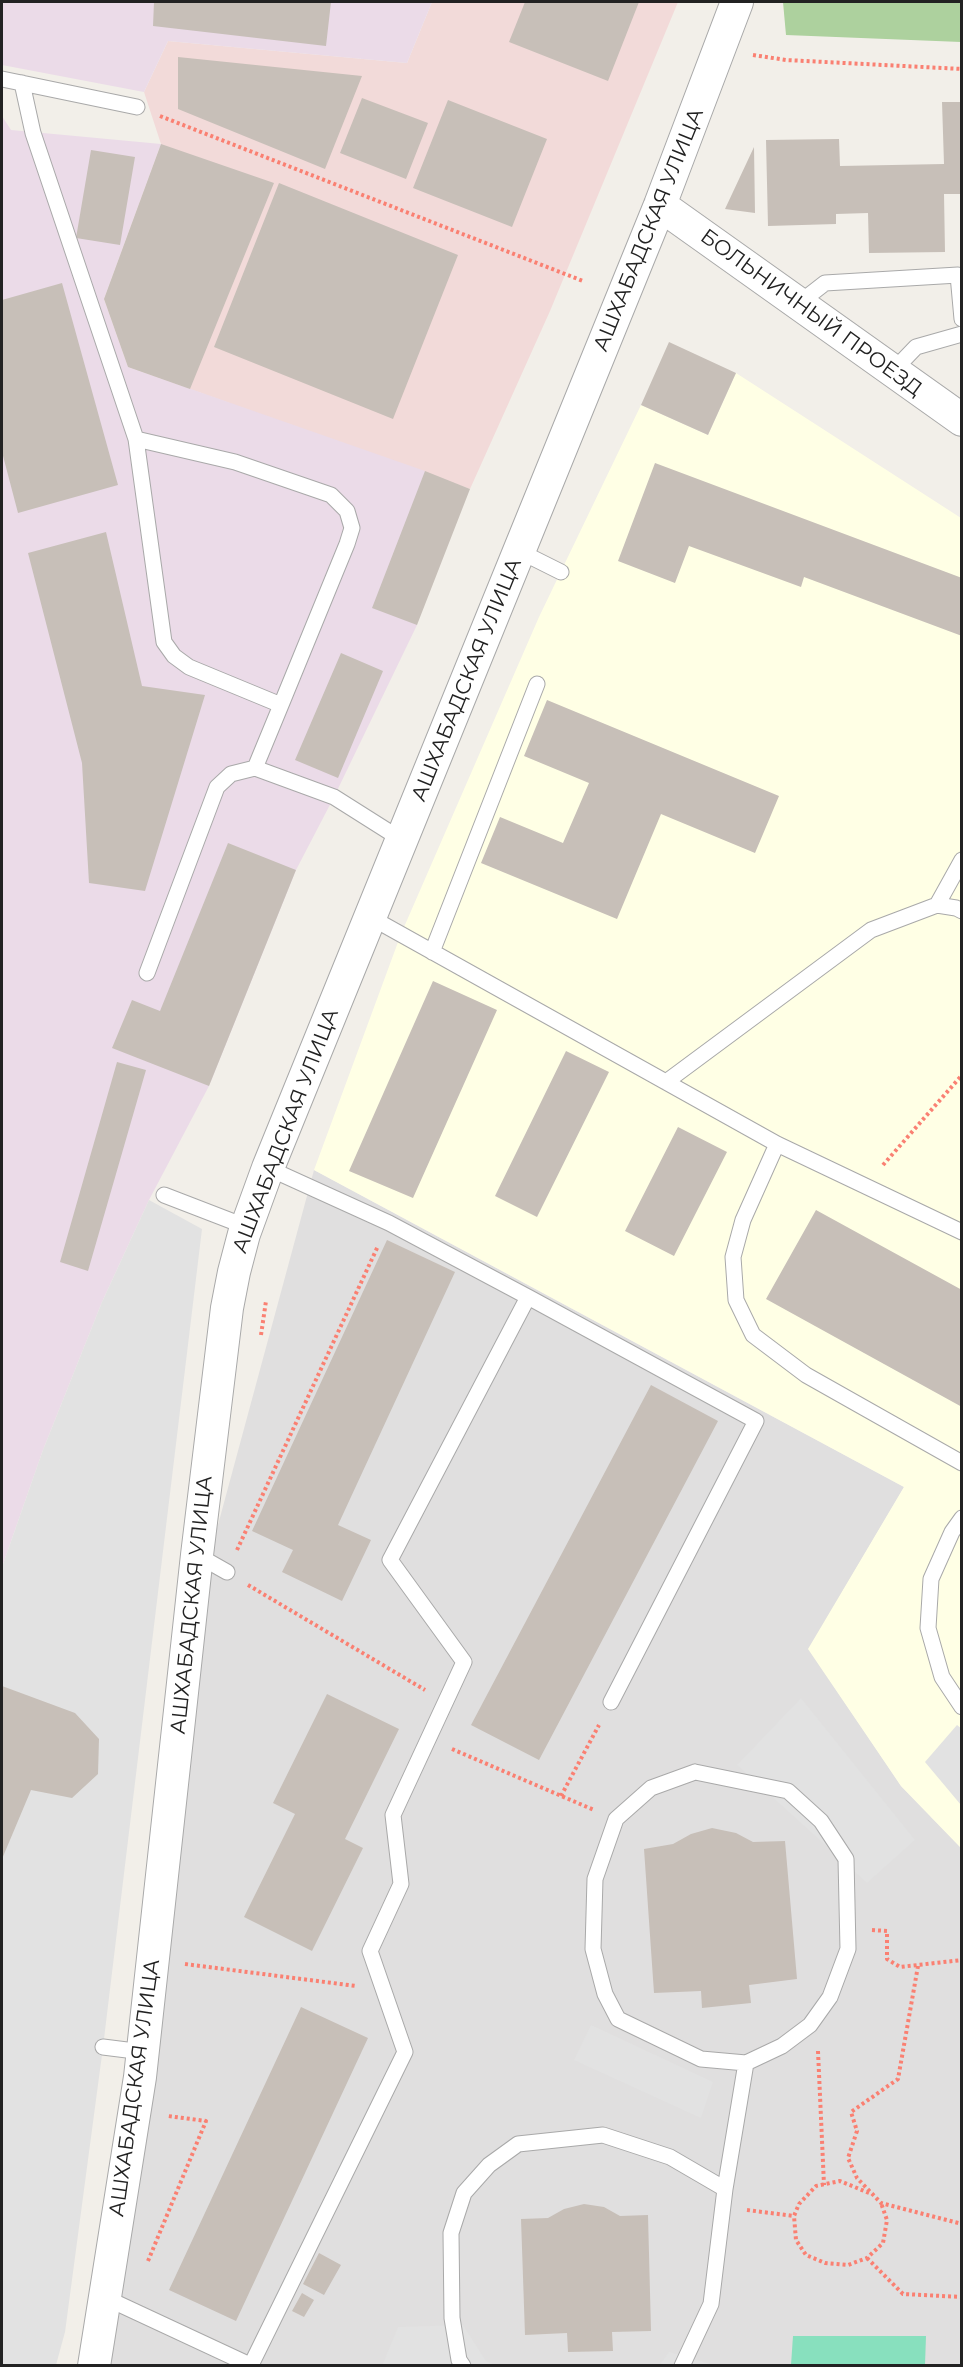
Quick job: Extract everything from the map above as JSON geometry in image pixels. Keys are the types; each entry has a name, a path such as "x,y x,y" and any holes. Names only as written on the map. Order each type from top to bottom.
{"street":[{"name":"АШХАБАДСКАЯ УЛИЦА","path":"94,2366 117,2303 197,1555 226,1308 234,1272 268,1168 660,205 737,2"},
{"name":"БОЛЬНИЧНЫЙ ПРОЕЗД","path":"660,205 962,420"}],"lane":[{"path":"2,79 137,107"},
{"path":"22,83 33,133 136,439 164,642 174,656 189,667 281,705"},
{"path":"798,304 825,283 958,275 962,320"},
{"path":"892,372 916,347 962,334"},
{"path":"136,439 236,462 331,495 347,511 352,528 348,543 255,768"},
{"path":"519,551 561,572"},
{"path":"432,952 537,684"},
{"path":"147,973 217,787 231,774 255,768 334,797 402,840"},
{"path":"937,905 962,860"},
{"path":"666,1082 871,930 937,905 962,911"},
{"path":"370,917 777,1144 962,1232"},
{"path":"777,1144 743,1220 733,1257 736,1299 753,1335 806,1375 962,1462"},
{"path":"268,1168 388,1223 756,1420 611,1702"},
{"path":"164,1195 247,1227"},
{"path":"117,2303 252,2365 405,2052 370,1951 401,1884 393,1815 464,1662 390,1560 528,1297"},
{"path":"962,1518 952,1532 931,1580 928,1628 942,1677 962,1707"},
{"path":"197,1555 227,1572"},
{"path":"695,1772 788,1791 822,1821 846,1859 848,1949 830,1997 817,2014 810,2025 782,2046 746,2063 701,2059 618,2019 605,1994 593,1949 595,1879 616,1820 651,1788 695,1772"},
{"path":"103,2047 143,2052"},
{"path":"682,2366 711,2304 725,2189 746,2063"},
{"path":"463,2366 459,2360 452,2318 451,2233 464,2193 489,2165 518,2144 603,2135 670,2157 725,2189"}],"path":[{"path":"748,54 786,60 962,69"},
{"path":"137,107 583,281"},
{"path":"864,1186 962,1075"},
{"path":"388,1223 227,1572 446,1702"},
{"path":"561,1796 611,1702"},
{"path":"428,1739 596,1811"},
{"path":"847,1928 887,1931 887,1959 900,1967 962,1960"},
{"path":"181,1964 384,1990"},
{"path":"873,2194 840,2181 816,2186 799,2204 794,2216 795,2240 806,2255 825,2263 848,2265 867,2258 883,2243 887,2220 880,2203 873,2194 857,2178 848,2158 857,2131 851,2112 898,2079 918,1966"},
{"path":"817,2014 824,2185"},
{"path":"117,2303 206,2121 160,2115"},
{"path":"880,2203 962,2224"},
{"path":"723,2207 794,2216"},
{"path":"867,2258 903,2294 962,2297"}],"shaded area":[{"path":"2,2 432,2 407,63 168,41 144,92 2,65"},
{"path":"432,2 678,2 550,311 470,489 128,367 104,299 161,144 144,92 168,41 407,63"},
{"path":"2,116 11,130 161,144 104,299 128,367 425,471 417,625 296,870 209,1086 149,1200 102,1302 43,1450 2,1567"},
{"path":"736,373 961,518 961,1848 901,1786 808,1649 904,1487 314,1170 401,934 539,617 641,405 708,435"},
{"path":"314,1170 904,1487 809,1649 901,1786 961,1848 961,2365 107,2366 212,1547"},
{"path":"149,1200 202,1229 103,2047 65,2332 56,2365 2,2366 2,1567 43,1450 102,1302"},
{"path":"801,1698 915,1840 867,1883 737,1765"},
{"path":"957,1725 962,1729 961,1805 925,1762"},
{"path":"591,2025 713,2082 701,2118 574,2060"},
{"path":"463,2325 486,2361 495,2365 382,2366 398,2327"},
{"path":"669,2352 713,2365 659,2366"}],"green space":[{"path":"783,2 961,2 961,42 786,35"},
{"path":"793,2336 926,2336 925,2365 791,2365"}],"building":[{"path":"154,2 331,2 326,46 153,26"},
{"path":"525,2 639,2 608,81 509,42"},
{"path":"178,57 362,76 325,169 178,109"},
{"path":"362,98 428,123 406,179 340,153"},
{"path":"448,100 547,139 512,227 413,188"},
{"path":"942,102 962,102 962,194 944,194 945,252 869,253 868,213 836,214 836,224 768,226 766,140 839,139 840,166 944,164"},
{"path":"161,144 274,183 190,389 128,367 104,299"},
{"path":"754,147 755,213 725,209"},
{"path":"91,150 135,157 120,245 76,238"},
{"path":"279,183 458,255 393,419 214,347"},
{"path":"62,283 118,485 18,513 2,452 2,300"},
{"path":"669,342 736,373 708,435 641,405"},
{"path":"655,463 962,578 962,636 804,577 801,587 689,546 675,583 618,561"},
{"path":"425,471 470,489 417,625 372,608"},
{"path":"106,532 142,686 205,695 145,891 89,883 82,763 28,553"},
{"path":"341,653 383,671 338,778 295,760"},
{"path":"547,700 779,796 755,853 661,814 617,919 481,863 500,817 563,843 589,783 524,756"},
{"path":"228,843 296,870 209,1086 112,1048 132,1000 160,1011"},
{"path":"433,981 497,1010 413,1198 349,1171"},
{"path":"566,1051 609,1072 537,1217 495,1196"},
{"path":"117,1062 146,1070 88,1271 60,1262"},
{"path":"678,1127 727,1152 674,1256 625,1231"},
{"path":"816,1210 962,1290 962,1407 766,1299"},
{"path":"387,1240 455,1272 338,1525 371,1540 342,1601 282,1572 293,1550 252,1531"},
{"path":"651,1385 718,1421 539,1760 471,1725"},
{"path":"2,1686 75,1713 99,1739 98,1774 72,1798 31,1790 2,1859"},
{"path":"327,1694 399,1729 345,1839 363,1848 312,1951 244,1917 295,1814 273,1803"},
{"path":"712,1828 736,1833 753,1842 785,1841 797,1979 749,1985 751,2003 702,2008 701,1991 654,1993 644,1849 673,1844 691,1834"},
{"path":"301,2007 368,2038 236,2321 169,2290"},
{"path":"584,2204 604,2207 620,2216 648,2215 651,2331 612,2332 613,2351 568,2352 567,2333 525,2335 521,2219 548,2218 564,2209"},
{"path":"319,2253 341,2265 324,2295 303,2284"},
{"path":"302,2293 314,2300 304,2317 292,2311"}]}
